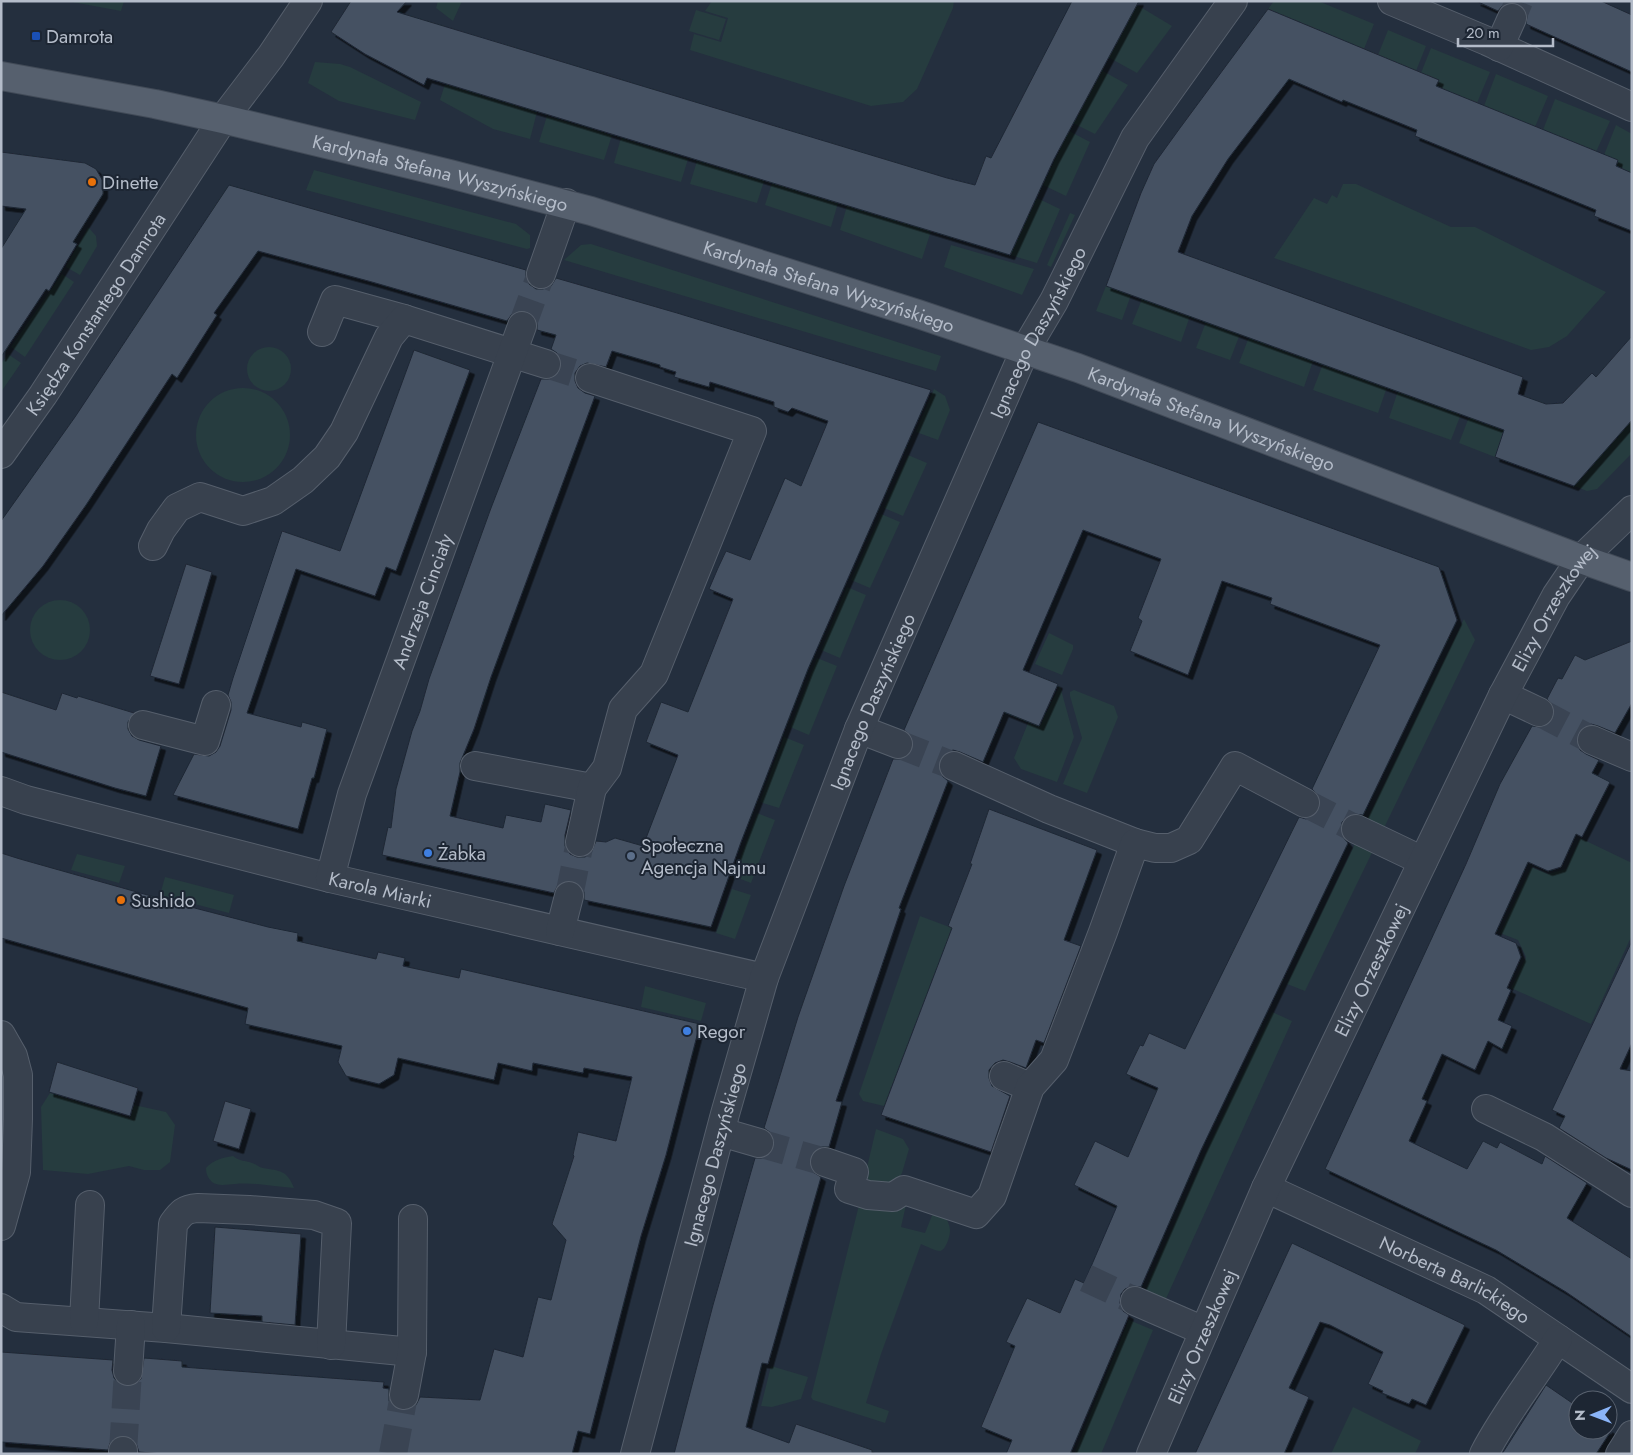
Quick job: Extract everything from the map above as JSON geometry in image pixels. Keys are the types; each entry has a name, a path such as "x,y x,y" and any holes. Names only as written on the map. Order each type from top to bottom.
{"main road":[{"name":"Kardynała Stefana Wyszyńskiego","path":"1,76 155,104 223,119 566,204 909,311 1092,373 1632,577"}],"street":[{"name":"Księdza Konstantego Damrota","path":"1,454 43,395 223,119 271,56 308,1"},
{"name":"Ignacego Daszyńskiego","path":"635,1454 764,978 859,729 1025,350 1054,301 1134,138 1233,1"},
{"path":"1392,1 1632,107"},
{"path":"1499,47 1512,18"},
{"path":"541,274 566,204"},
{"path":"322,332 335,300 404,319 546,364"},
{"path":"154,546 161,530 176,508 200,497 243,511 273,501 302,480 327,457 344,432 389,337 404,319"},
{"name":"Andrzeja Cinciały","path":"330,878 352,794 522,326"},
{"path":"580,842 592,788 607,768 623,709 654,674 752,431 590,378"},
{"name":"Elizy Orzeszkowej","path":"1151,1454 1266,1188 1503,695 1556,596 1581,559 1632,510"},
{"path":"1503,695 1539,712"},
{"path":"144,725 205,741 216,705"},
{"path":"859,729 898,744"},
{"path":"1592,740 1632,757"},
{"path":"475,766 592,788"},
{"path":"954,766 1049,809 1135,843 1155,848 1171,848 1189,840 1235,766 1305,804"},
{"name":"Karola Miarki","path":"1,791 26,800 330,878 764,978"},
{"path":"1356,829 1423,861"},
{"path":"825,1162 854,1172 849,1190 868,1196 893,1197 904,1190 976,1214 992,1196 1030,1087 1054,1060 1135,843"},
{"path":"560,931 569,896"},
{"path":"1,1035 13,1056 18,1075 16,1172 1,1226"},
{"path":"1004,1076 1030,1087"},
{"path":"1486,1109 1544,1136 1632,1193"},
{"path":"721,1132 759,1143"},
{"name":"Norberta Barlickiego","path":"1266,1188 1486,1290 1632,1389"},
{"path":"84,1321 90,1205"},
{"path":"166,1328 173,1224 181,1213 198,1208 314,1215 337,1223 331,1345"},
{"path":"404,1395 412,1352 414,1219"},
{"path":"1135,1300 1204,1330"},
{"path":"1,1308 16,1317 166,1328 412,1352"},
{"path":"128,1370 131,1325"},
{"path":"1484,1454 1500,1424 1558,1339"},
{"path":"1620,1454 1632,1435"}],"green space":[{"path":"67,1 124,1 121,11"},
{"path":"438,1 462,1 453,21 436,8"},
{"path":"712,1 954,1 953,8 917,89 903,102 871,106 690,50 694,34 721,42 728,18 705,11"},
{"path":"1274,1 1318,1 1374,24 1364,49 1268,9"},
{"path":"1137,5 1172,26 1137,73 1108,57"},
{"path":"696,10 726,19 719,40 689,31"},
{"path":"1388,30 1426,46 1416,71 1378,55"},
{"path":"1431,48 1490,72 1477,103 1436,86 1439,80 1421,73"},
{"path":"315,62 340,64 350,67 421,102 415,120 339,101 308,83"},
{"path":"1101,70 1128,85 1095,134 1073,123"},
{"path":"1496,74 1548,96 1535,127 1484,106"},
{"path":"445,84 537,112 530,139 493,129 440,100"},
{"path":"1555,99 1610,121 1596,152 1543,130"},
{"path":"547,116 612,135 604,160 539,142"},
{"path":"1616,125 1632,134 1632,173 1616,166 1604,155"},
{"path":"1069,131 1090,142 1066,196 1043,185"},
{"path":"621,138 688,159 681,182 614,163"},
{"path":"697,161 764,181 757,203 690,184"},
{"path":"314,170 516,224 530,235 530,248 527,249 306,190"},
{"path":"772,183 838,203 831,227 765,205"},
{"path":"1343,184 1356,184 1451,227 1475,227 1606,292 1567,336 1549,347 1531,350 1274,258 1314,198 1327,204 1332,195 1337,198"},
{"path":"1037,198 1060,209 1037,263 1010,255"},
{"path":"847,206 931,231 922,259 840,230"},
{"path":"1070,213 1075,215 1051,267 1047,265"},
{"path":"88,227 96,236 97,246 80,275 66,267"},
{"path":"591,244 941,356 936,371 564,260 581,245"},
{"path":"951,245 1034,269 1022,295 944,267"},
{"path":"62,274 74,282 25,357 11,347"},
{"path":"1106,286 1131,295 1122,320 1096,311"},
{"path":"1142,299 1190,316 1181,342 1132,324"},
{"path":"1206,322 1240,334 1230,360 1196,348"},
{"path":"1249,337 1313,361 1304,387 1239,363"},
{"path":"269,347 281,351 287,357 291,369 287,381 281,387 269,391 257,387 251,381 247,369 251,357 257,351"},
{"path":"8,354 21,363 1,392 1,364"},
{"path":"1323,364 1387,387 1378,413 1313,390"},
{"path":"243,388 261,391 276,402 287,417 290,435 287,453 276,468 261,479 243,482 225,479 210,468 199,453 196,435 199,417 210,402 225,391"},
{"path":"934,389 945,396 950,410 938,440 916,432"},
{"path":"1398,391 1461,414 1451,440 1389,418"},
{"path":"1469,417 1504,430 1495,457 1459,443"},
{"path":"1632,420 1632,453 1597,489 1587,491 1574,486"},
{"path":"908,455 927,463 903,516 884,508"},
{"path":"881,514 900,522 870,588 851,580"},
{"path":"847,587 866,595 840,658 821,650"},
{"path":"54,600 66,600 77,605 85,613 90,624 88,642 77,655 66,660 54,660 43,655 35,647 30,636 30,624 35,613 43,605"},
{"path":"1464,619 1475,640 1305,991 1287,984"},
{"path":"1049,633 1073,645 1062,675 1035,664"},
{"path":"817,658 837,666 809,735 790,727"},
{"path":"1060,686 1074,737 1057,782 1021,769 1014,758 1028,723 1039,727"},
{"path":"1074,690 1114,706 1118,717 1087,793 1063,784 1082,738 1070,696 1070,692"},
{"path":"784,737 804,745 779,808 760,802"},
{"path":"757,813 775,820 751,883 733,876"},
{"path":"1580,838 1632,863 1632,935 1591,1024 1511,988 1526,957 1518,940 1500,933 1531,867 1548,874 1566,869"},
{"path":"77,854 125,866 119,883 71,870"},
{"path":"165,877 234,895 229,913 160,895"},
{"path":"732,889 751,895 735,939 716,933"},
{"path":"920,916 952,928 884,1106 863,1101 859,1094"},
{"path":"645,986 706,1003 701,1021 641,1007"},
{"path":"1272,1012 1292,1021 1164,1303 1143,1294 1213,1136"},
{"path":"50,1093 130,1118 134,1105 166,1112 175,1125 170,1162 160,1170 144,1170 129,1166 88,1174 43,1170 41,1107"},
{"path":"876,1129 903,1139 909,1149 902,1173 893,1186 873,1184 865,1176"},
{"path":"233,1156 261,1168 282,1172 289,1178 294,1188 250,1184 221,1185 212,1182 206,1172 206,1168 218,1160"},
{"path":"859,1205 906,1205 901,1227 925,1233 933,1213 945,1216 950,1229 947,1242 942,1250 936,1250 921,1244 881,1354 866,1403 889,1411 885,1423 813,1400 811,1397"},
{"path":"1129,1320 1153,1330 1101,1454 1074,1454"},
{"path":"771,1366 808,1377 801,1399 772,1407 761,1406"},
{"path":"1353,1407 1421,1441 1415,1454 1331,1454"}],"building":[{"path":"351,1 407,1 397,12 975,185 986,156 991,158 1072,1 1139,1 1054,159 1010,255 427,78 424,85 365,54 331,32"},
{"path":"1476,1 1601,1 1632,15 1632,72 1526,24 1527,16 1525,9 1519,4 1510,3 1503,5 1498,11"},
{"path":"1268,9 1439,80 1436,86 1618,160 1616,166 1632,173 1632,231 1594,216 1596,210 1415,136 1417,130 1343,100 1342,102 1289,79 1228,159 1192,216 1178,252 1523,377 1518,394 1546,404 1563,403 1592,373 1596,377 1632,336 1632,420 1574,486 1495,457 1504,430 1106,286 1154,164"},
{"path":"1,152 85,163 96,169 103,181 103,194 73,242 77,244 49,291 46,289 1,357 1,249 26,209 1,206"},
{"path":"229,185 526,270 529,284 536,289 551,286 556,278 931,390 808,669 741,842 711,927 584,900 584,892 580,885 572,881 565,881 558,885 554,893 382,855 388,827 391,828 396,789 412,731 491,508 541,379 549,379 556,376 561,368 561,360 557,353 551,349 556,335 537,330 534,316 528,312 520,311 512,314 507,321 258,251 214,313 217,315 177,378 172,374 86,505 43,566 1,616 1,521 75,417","holes":["612,351 660,365 660,367 676,372 674,377 709,387 710,382 774,402 774,407 788,412 792,408 828,421 801,486 785,478 750,560 726,551 718,568 709,589 733,599 688,712 661,702 646,742 678,755 643,846 615,838 606,842 596,841 591,853 585,857 577,857 570,854 565,846 565,835 571,810 545,804 541,822 506,815 503,828 450,816 460,772 460,763 595,396 585,393 578,388 575,381 575,373 580,366 587,363 606,367"]},
{"path":"414,350 470,370 396,571 386,567 375,596 296,569 247,713 301,727 302,722 327,729 298,829 173,795 194,754 209,756 216,752 220,746 231,710 231,702 228,695 282,531 340,551"},
{"path":"1038,422 1439,567 1457,620 1363,815 1354,814 1348,816 1342,822 1341,831 1348,843 1201,1150 1141,1287 1133,1286 1125,1289 1121,1294 1120,1303 1123,1311 1129,1315 1070,1454 1006,1454 1012,1440 981,1427 1015,1346 1006,1342 1027,1298 1060,1313 1075,1279 1084,1283 1117,1206 1074,1185 1095,1141 1128,1157 1158,1088 1126,1074 1140,1045 1143,1046 1149,1033 1185,1049 1299,817 1306,819 1313,816 1319,810 1321,802 1318,795 1312,789 1380,645 1270,604 1272,598 1222,581 1188,675 1130,651 1142,621 1138,618 1161,559 1083,530 1023,670 1058,684 1039,726 1004,712 983,762 953,750 945,754 940,760 938,767 941,775 948,781 899,908 901,909 836,1101 842,1102 829,1147 815,1150 810,1157 813,1172 821,1177 768,1364 762,1363 746,1427 789,1443 796,1424 872,1450 872,1454 674,1454 713,1305 755,1158 769,1155 774,1148 774,1139 771,1133 764,1128 798,1017 844,886 893,759 901,759 908,756 912,750 913,741 904,730"},
{"path":"186,564 212,572 179,684 150,676"},
{"path":"1632,641 1632,703 1615,733 1591,724 1583,727 1577,734 1580,750 1599,760 1592,773 1610,782 1582,837 1576,834 1561,867 1548,871 1528,862 1495,934 1516,943 1521,957 1507,988 1511,990 1498,1020 1512,1026 1502,1049 1488,1041 1475,1070 1442,1054 1422,1099 1427,1101 1409,1141 1467,1169 1483,1141 1497,1148 1500,1142 1542,1164 1545,1156 1587,1183 1567,1218 1632,1259 1632,1337 1566,1292 1496,1250 1325,1169 1466,864 1500,784 1532,726 1541,727 1548,725 1553,719 1554,710 1552,704 1547,699 1558,678 1562,679 1575,655 1585,660"},
{"path":"1,692 56,710 62,693 134,713 128,722 128,729 132,736 161,746 146,796 1,752"},
{"path":"989,809 1097,850 1064,940 1081,946 1044,1043 1036,1040 1026,1068 1003,1060 995,1063 989,1070 992,1086 1010,1096 991,1152 881,1115 952,928 948,926 972,864 970,864"},
{"path":"1,853 183,905 298,933 297,941 376,959 378,952 405,958 403,966 459,978 461,969 700,1024 666,1155 641,1236 590,1434 578,1431 572,1454 163,1454 139,1452 136,1443 130,1437 123,1435 115,1438 110,1443 108,1450 1,1442 1,1352 113,1360 112,1370 114,1378 119,1384 126,1386 134,1385 141,1379 144,1358 182,1361 182,1367 384,1382 383,1388 389,1389 389,1401 394,1407 402,1410 409,1410 416,1405 420,1397 480,1400 494,1349 523,1357 538,1297 551,1300 566,1240 552,1224 574,1156 578,1132 616,1141 632,1077 584,1068 583,1073 533,1063 532,1071 498,1063 494,1080 398,1058 394,1075 379,1084 346,1076 338,1062 342,1046 245,1024 248,1008 1,938"},
{"path":"1632,941 1632,1043 1620,1069 1632,1071 1632,1170 1606,1158 1559,1128 1565,1116 1552,1110"},
{"path":"57,1062 138,1088 130,1116 49,1092"},
{"path":"225,1101 251,1109 239,1149 213,1141"},
{"path":"215,1227 301,1234 295,1325 262,1322 262,1316 210,1313"},
{"path":"1292,1243 1465,1325 1426,1405 1412,1399 1409,1404 1382,1393 1383,1391 1368,1384 1383,1352 1330,1325 1320,1322 1289,1388 1309,1397 1284,1454 1195,1454"},
{"path":"1546,1385 1568,1400 1568,1440 1605,1440 1596,1454 1502,1454"}],"tunnel":[{"path":"1512,18 1519,1"},
{"path":"522,326 541,274"},
{"path":"546,364 590,378"},
{"path":"1539,712 1592,740"},
{"path":"898,744 954,766"},
{"path":"1305,803 1356,829"},
{"path":"569,896 580,842"},
{"path":"759,1143 825,1162"},
{"path":"1086,1278 1135,1301"},
{"path":"123,1451 128,1371"},
{"path":"393,1454 404,1395"}],"place":[{"name":"Damrota","path":"36,36"},
{"name":"Dinette","path":"92,182"},
{"name":"Żabka","path":"428,853"},
{"name":"Społeczna Agencja Najmu","path":"631,856"},
{"name":"Sushido","path":"121,900"},
{"name":"Regor","path":"687,1031"}]}
